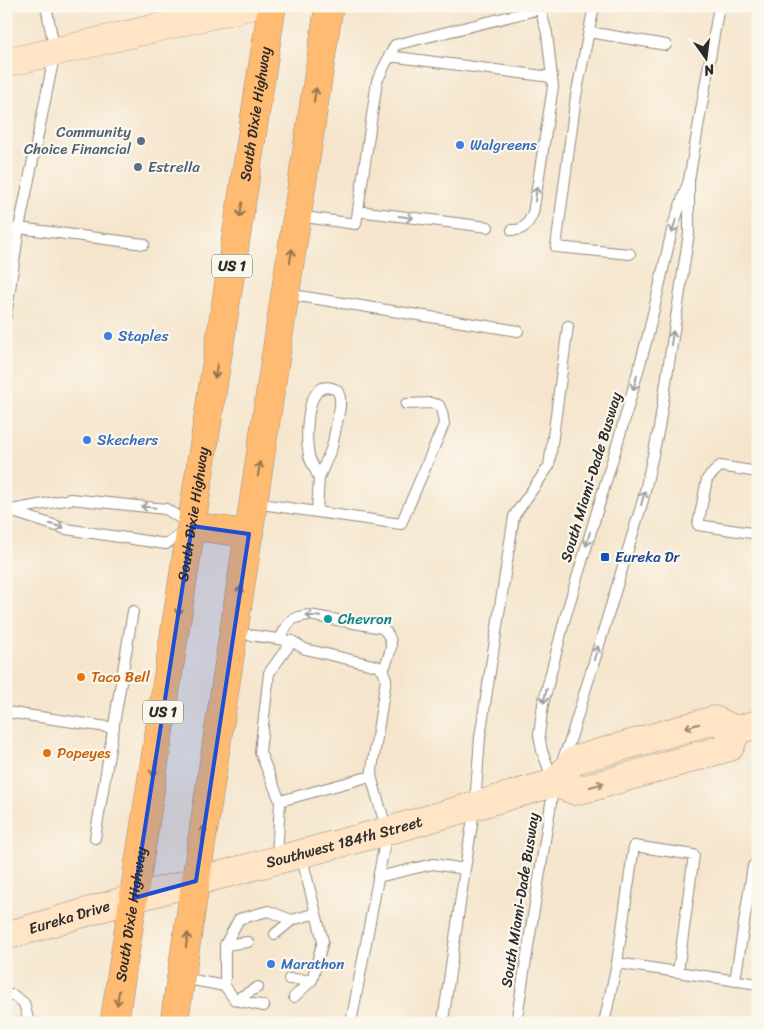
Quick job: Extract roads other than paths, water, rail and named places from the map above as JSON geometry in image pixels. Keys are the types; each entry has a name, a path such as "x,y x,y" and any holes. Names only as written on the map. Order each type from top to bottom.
{"highway":[{"name":"South Dixie Highway","path":"114,1023 272,6"},
{"path":"174,1023 329,6"},
{"path":"192,526 249,534"}],"main road":[{"path":"6,63 250,6"},
{"path":"554,783 576,760 714,720 747,727"},
{"name":"Southwest 184th Street","path":"134,898 387,831 554,783"},
{"name":"Eureka Drive","path":"6,936 134,898"}],"lane":[{"path":"6,316 19,228 55,52 46,6"},
{"path":"594,6 576,96 556,248 630,254"},
{"name":"South Miami-Dade Busway","path":"554,783 542,751 539,735 545,696 565,618 628,410 648,335 673,226 689,180 719,6"},
{"path":"297,216 356,224 377,81 395,45 540,8 547,33 552,82 533,213 524,228 512,230"},
{"path":"589,32 666,45"},
{"path":"389,56 552,82"},
{"name":"South Miami-Dade Busway","path":"516,1023 554,783 570,741 643,500 659,428 689,233 689,180"},
{"path":"358,211 488,227"},
{"path":"6,229 19,228 144,244"},
{"path":"285,294 518,331"},
{"path":"442,1021 475,805 480,737 514,516 548,466 568,326"},
{"path":"316,512 319,478 332,447 340,407 340,398 337,390 329,387 322,388 313,397 309,410 310,456 319,478"},
{"path":"253,503 401,524 444,424 439,406 431,403 406,404"},
{"path":"758,472 720,466 707,479 698,525 758,534"},
{"path":"71,499 166,509 192,526 166,544 66,529 8,511 71,499"},
{"path":"96,838 133,611"},
{"path":"280,639 288,622 296,617 309,615 382,628 390,635 392,646 383,671"},
{"path":"234,633 292,641 305,649 377,666 383,671 386,679 371,776 387,831 351,1023"},
{"path":"292,641 269,673 260,752 280,801 289,857 316,913 323,941 312,980 294,997"},
{"path":"6,712 114,728"},
{"path":"280,801 371,776"},
{"path":"604,1023 617,963 634,846 694,856 678,972"},
{"path":"378,877 433,864 465,869"},
{"path":"735,981 753,866 758,866"},
{"path":"264,1006 235,1000 225,986 225,945 239,919 268,911 292,920"},
{"path":"275,934 292,920 316,913"},
{"path":"225,945 248,942"},
{"path":"617,963 758,984"},
{"path":"181,978 225,986"},
{"path":"289,979 312,980"},
{"path":"235,1000 258,987"},
{"path":"6,997 13,995 24,1003 29,1023"}],"place":[{"name":"Community Choice Financial","path":"141,141"},
{"name":"Walgreens","path":"460,145"},
{"name":"Estrella","path":"138,167"},
{"name":"Staples","path":"108,336"},
{"name":"Skechers","path":"87,440"},
{"name":"Eureka Dr","path":"605,557"},
{"name":"Chevron","path":"328,619"},
{"name":"Taco Bell","path":"81,677"},
{"name":"Popeyes","path":"47,753"},
{"name":"Marathon","path":"271,964"}]}
